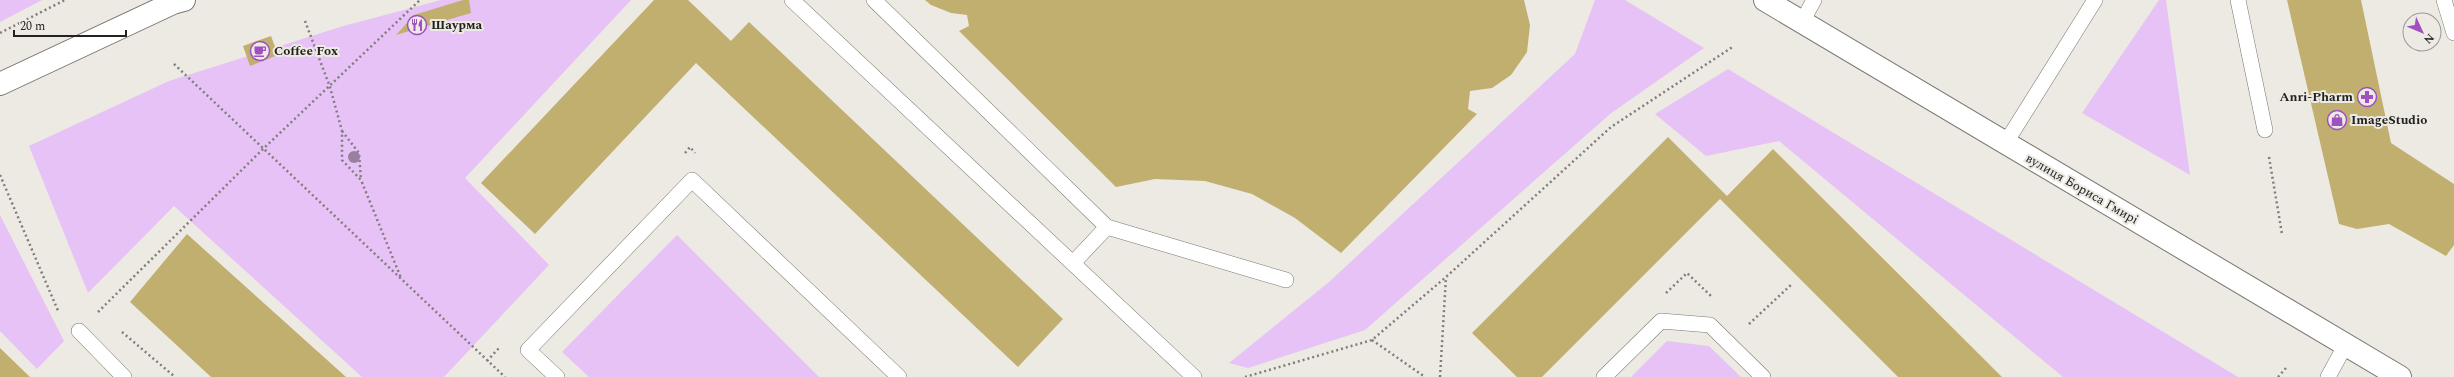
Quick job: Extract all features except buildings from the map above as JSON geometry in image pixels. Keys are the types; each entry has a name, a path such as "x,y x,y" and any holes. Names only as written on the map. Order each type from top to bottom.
{"street":[{"path":"0,84 173,3 184,0"},
{"name":"вулиця Бориса Гмирі","path":"1765,0 2005,144 2400,377"}],"lane":[{"path":"792,0 1194,377"},
{"path":"874,0 1107,227 1286,280"},
{"path":"1802,22 1814,0"},
{"path":"2005,144 2095,0"},
{"path":"2238,0 2265,130"},
{"path":"2444,0 2454,33"},
{"path":"557,377 528,350 692,180 899,377"},
{"path":"1073,263 1107,227"},
{"path":"1604,377 1661,321 1710,325 1763,377"},
{"path":"79,331 124,377"},
{"path":"2328,377 2346,344"}],"path":[{"path":"0,33 65,0"},
{"path":"79,331 263,149 420,0"},
{"path":"305,20 330,87 342,131 342,160 361,180"},
{"path":"1245,377 1372,340 1446,277 1611,127 1734,46"},
{"path":"174,64 505,377"},
{"path":"2265,130 2282,234"},
{"path":"342,131 359,153 361,180 402,280"},
{"path":"679,159 690,147 701,159"},
{"path":"0,175 61,318"},
{"path":"1440,377 1446,277"},
{"path":"1744,328 1792,284"},
{"path":"97,312 104,317"},
{"path":"116,327 175,377"},
{"path":"1372,340 1425,377"},
{"path":"487,361 504,343"},
{"path":"2278,377 2286,368"}],"shaded area":[{"path":"0,0 42,0 0,22"},
{"path":"441,0 631,0 465,178 549,265 444,377 362,377 174,206 88,293 29,146 169,81 340,27"},
{"path":"1595,0 1625,0 1704,48 1610,114 1365,330 1248,368 1229,363 1329,282 1575,54"},
{"path":"2159,0 2166,0 2190,175 2082,113"},
{"path":"1728,69 2238,377 2063,377 1779,141 1706,156 1655,114"},
{"path":"0,215 64,341 37,369 0,331"},
{"path":"677,235 819,377 589,377 562,352"},
{"path":"1667,341 1709,346 1741,377 1631,377"}],"place":[{"name":"Шаурма","path":"417,25"},
{"name":"Coffee Fox","path":"260,51"},
{"name":"Anri-Pharm","path":"2367,97"},
{"name":"ImageStudio","path":"2337,120"}]}
